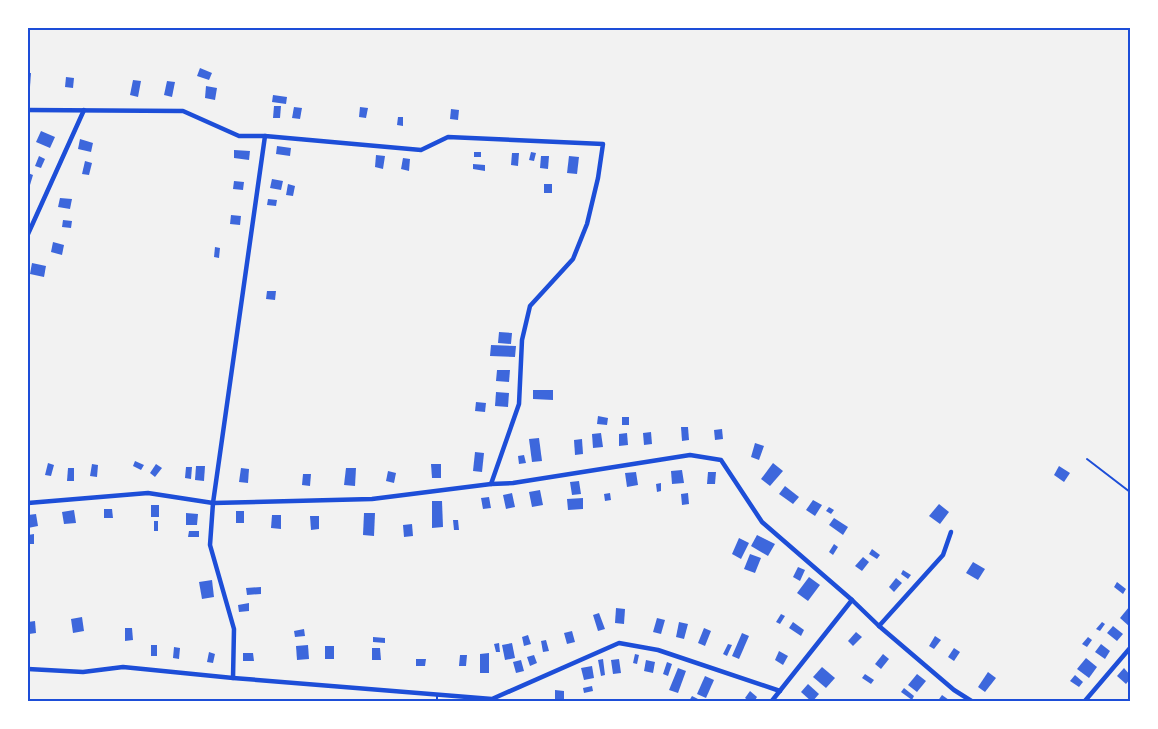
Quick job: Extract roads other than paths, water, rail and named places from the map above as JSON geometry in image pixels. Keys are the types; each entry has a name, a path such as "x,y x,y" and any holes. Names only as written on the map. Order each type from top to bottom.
{"street":[{"path":"28,110 183,110 239,136 265,136 421,150 448,137 603,144 598,178 587,224 573,259 530,306 522,340 519,404 491,484"},
{"path":"28,234 84,110"},
{"path":"233,678 234,629 210,545 213,503 265,136"},
{"path":"28,503 148,493 213,503 372,499 513,483 690,455 721,460 762,522 954,690 973,702"},
{"path":"879,626 943,555 951,532"},
{"path":"771,702 852,600"},
{"path":"28,669 82,672 123,667 492,699 620,643 658,650 780,691"},
{"path":"1084,702 1130,648"}],"lane":[{"path":"1087,459 1130,492"},
{"path":"437,694 437,702"}]}
